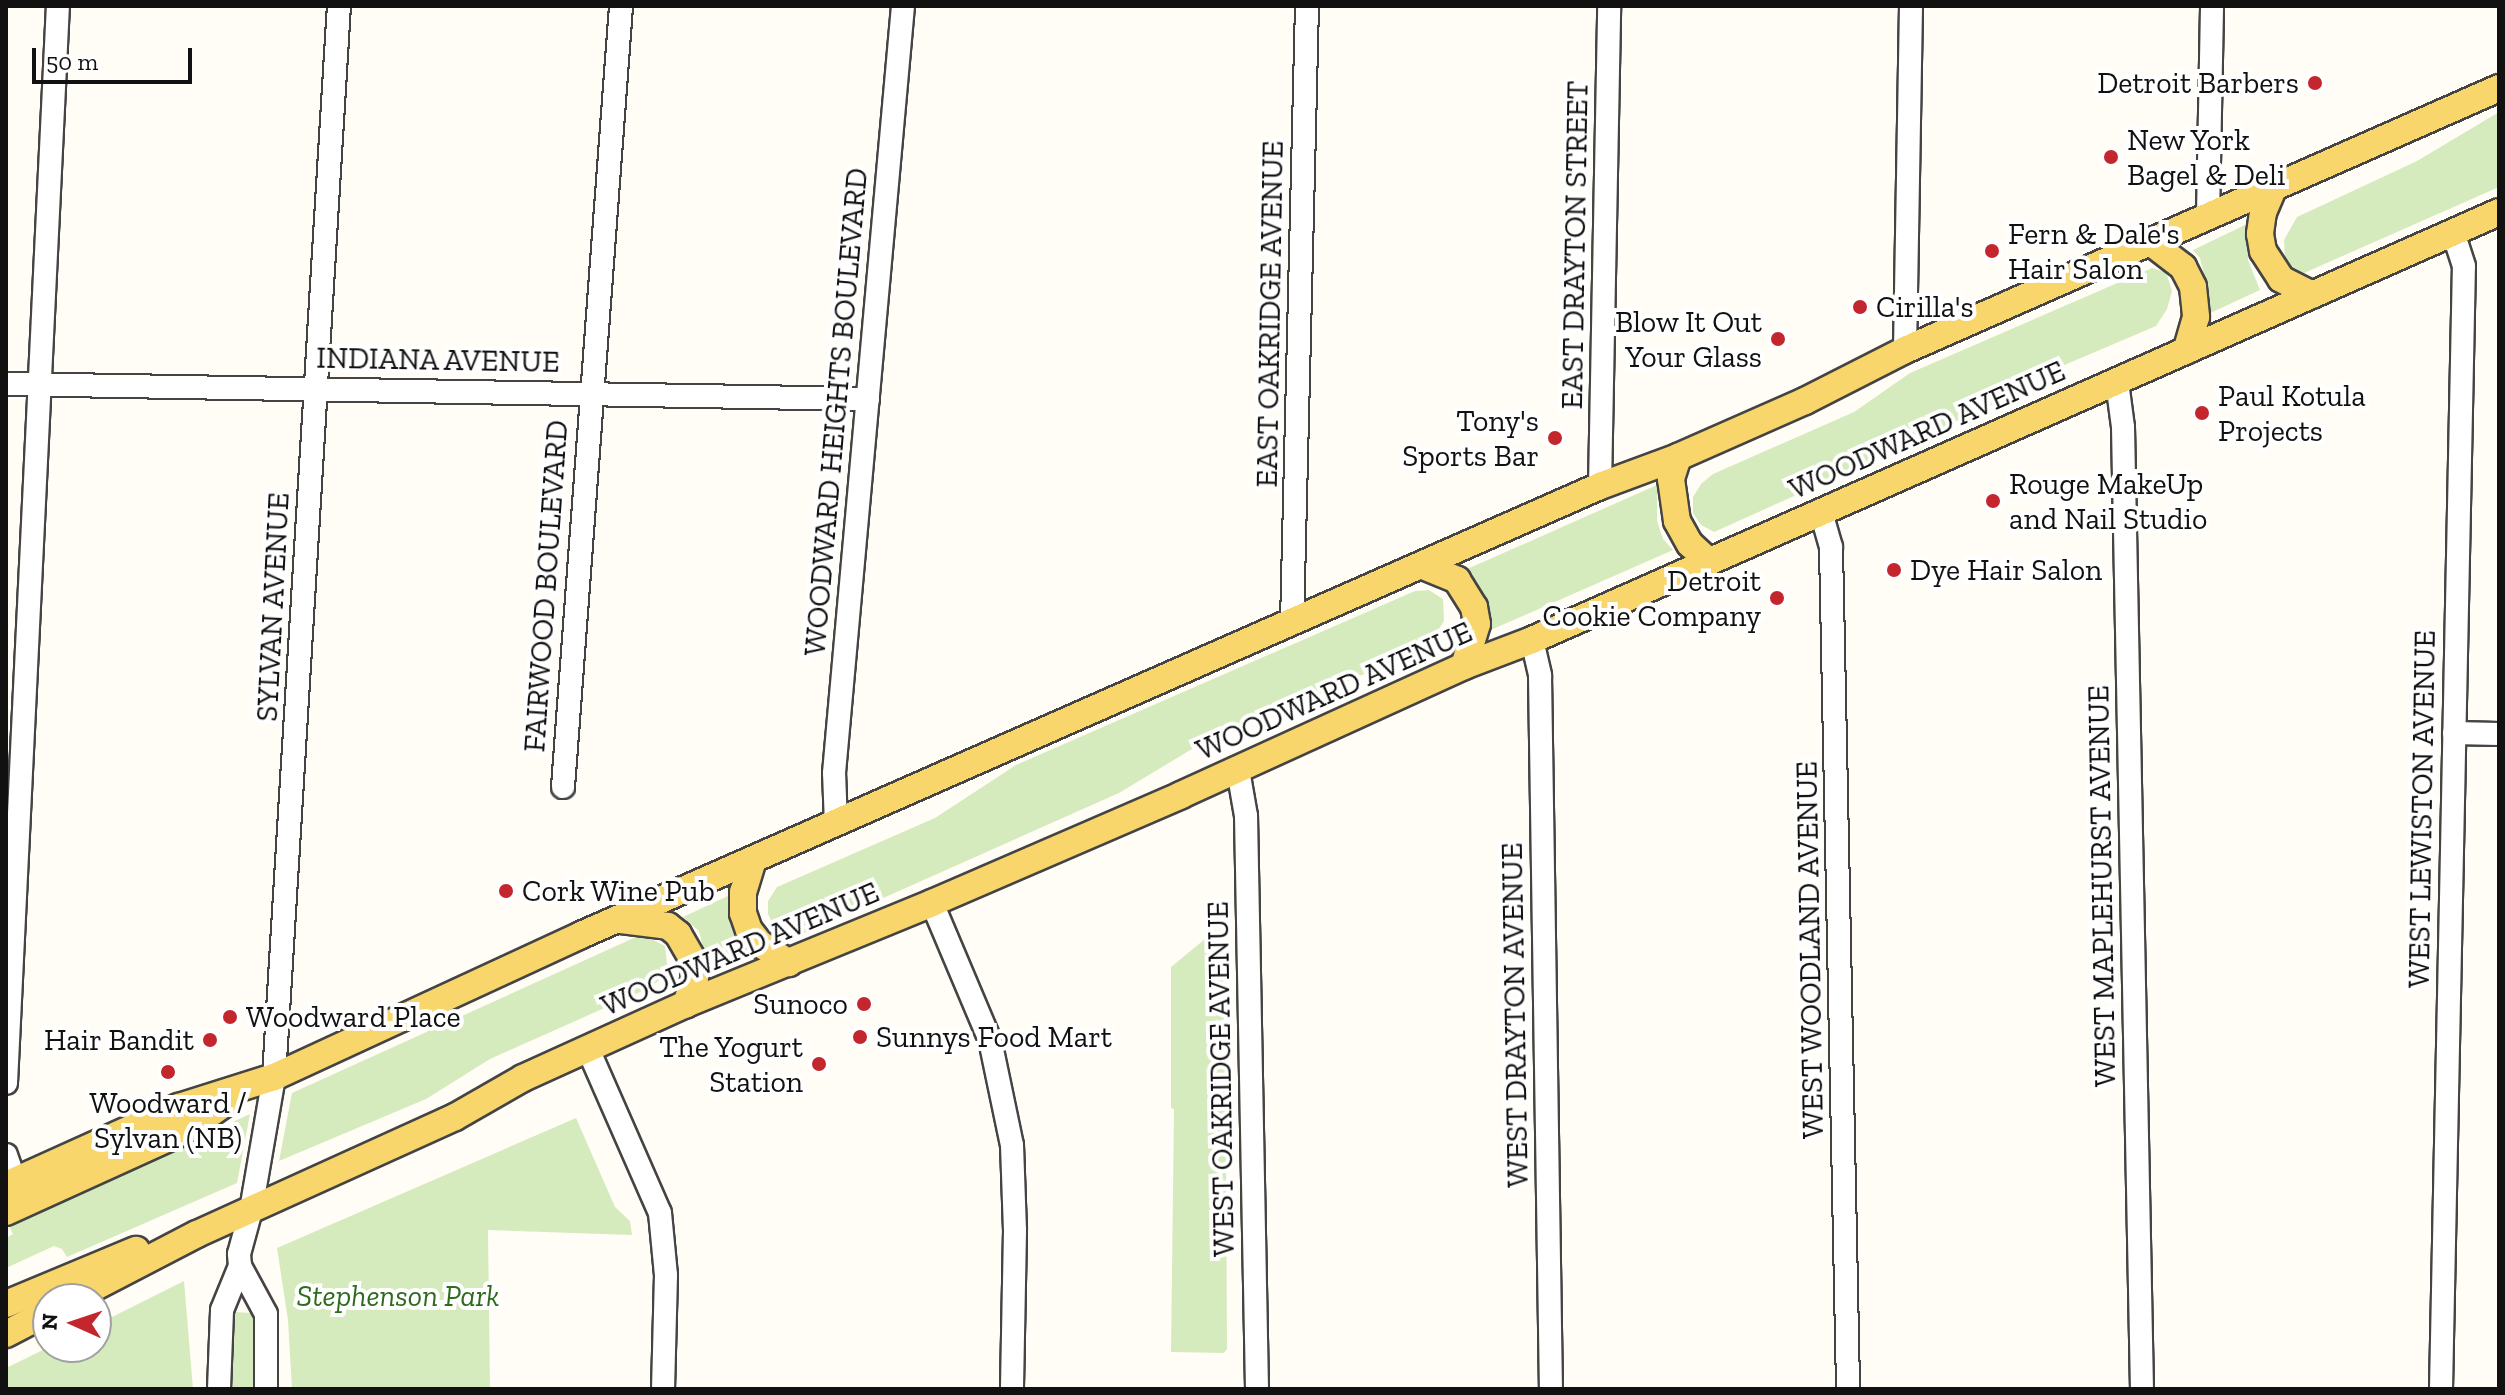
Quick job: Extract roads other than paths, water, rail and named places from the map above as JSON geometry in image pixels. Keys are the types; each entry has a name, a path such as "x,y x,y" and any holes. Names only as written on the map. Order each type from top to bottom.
{"main road":[{"path":"11,1183 179,1107 244,1089 274,1077 753,860 1600,486 1678,457 1805,401 1905,350 2499,88"},
{"path":"2273,189 2263,212 2260,234 2263,251 2281,279 2312,295"},
{"name":"WOODWARD AVENUE","path":"103,1283 197,1234 455,1117 523,1078 686,1004 932,903 1238,770 1464,666 1532,640 2499,212"},
{"path":"2149,241 2183,267 2193,287 2196,317 2186,351"},
{"path":"1678,457 1671,479 1677,521 1690,544 1708,561"},
{"path":"1423,566 1457,580 1474,607 1477,624 1464,666"},
{"path":"753,860 743,892 743,913 749,930 759,943 789,963"},
{"path":"619,920 668,926 678,934 693,960 695,978 686,1004"},
{"path":"6,1212 188,1129 244,1089"},
{"name":"WOODWARD AVENUE","path":"6,1304 145,1246 197,1234"},
{"path":"6,1334 32,1320"}],"street":[{"path":"6,1083 58,6"},
{"name":"SYLVAN AVENUE","path":"219,1389 222,1310 240,1266 239,1254 251,1210 274,1077 339,6"},
{"name":"FAIRWOOD BOULEVARD","path":"563,787 621,6"},
{"name":"WOODWARD HEIGHTS BOULEVARD","path":"836,824 834,773 903,6"},
{"name":"EAST OAKRIDGE AVENUE","path":"1292,623 1307,6"},
{"name":"EAST DRAYTON STREET","path":"1600,486 1609,6"},
{"path":"1905,350 1911,6"},
{"path":"2208,216 2212,6"},
{"name":"WEST LEWISTON AVENUE","path":"2441,1389 2464,266 2453,232"},
{"name":"WEST MAPLEHURST AVENUE","path":"2117,382 2123,443 2142,1389"},
{"name":"INDIANA AVENUE","path":"6,384 868,399"},
{"name":"WEST WOODLAND AVENUE","path":"1821,512 1831,547 1848,1389"},
{"name":"WEST DRAYTON AVENUE","path":"1532,640 1540,676 1551,1389"},
{"path":"2454,733 2499,734"},
{"name":"WEST OAKRIDGE AVENUE","path":"1238,770 1246,816 1257,1389"},
{"path":"932,903 990,1040 1012,1145 1015,1231 1012,1389"},
{"path":"588,1049 660,1213 666,1275 663,1389"},
{"path":"6,1155 11,1183"},
{"path":"240,1266 266,1314 266,1389"}],"place":[{"name":"Detroit Barbers","path":"2315,83"},
{"name":"New York Bagel & Deli","path":"2111,157"},
{"name":"Fern & Dale's Hair Salon","path":"1992,251"},
{"name":"Cirilla's","path":"1860,307"},
{"name":"Blow It Out Your Glass","path":"1778,339"},
{"name":"Paul Kotula Projects","path":"2202,413"},
{"name":"Tony's Sports Bar","path":"1555,438"},
{"name":"Rouge MakeUp and Nail Studio","path":"1993,501"},
{"name":"Dye Hair Salon","path":"1894,570"},
{"name":"Detroit Cookie Company","path":"1777,598"},
{"name":"Cork Wine Pub","path":"506,891"},
{"name":"Sunoco","path":"864,1004"},
{"name":"Woodward Place","path":"230,1017"},
{"name":"Sunnys Food Mart","path":"860,1037"},
{"name":"Hair Bandit","path":"210,1040"},
{"name":"The Yogurt Station","path":"819,1064"},
{"name":"Woodward / Sylvan (NB)","path":"168,1072"}],"park label":[{"name":"Stephenson Park","path":"398,1296"}]}
